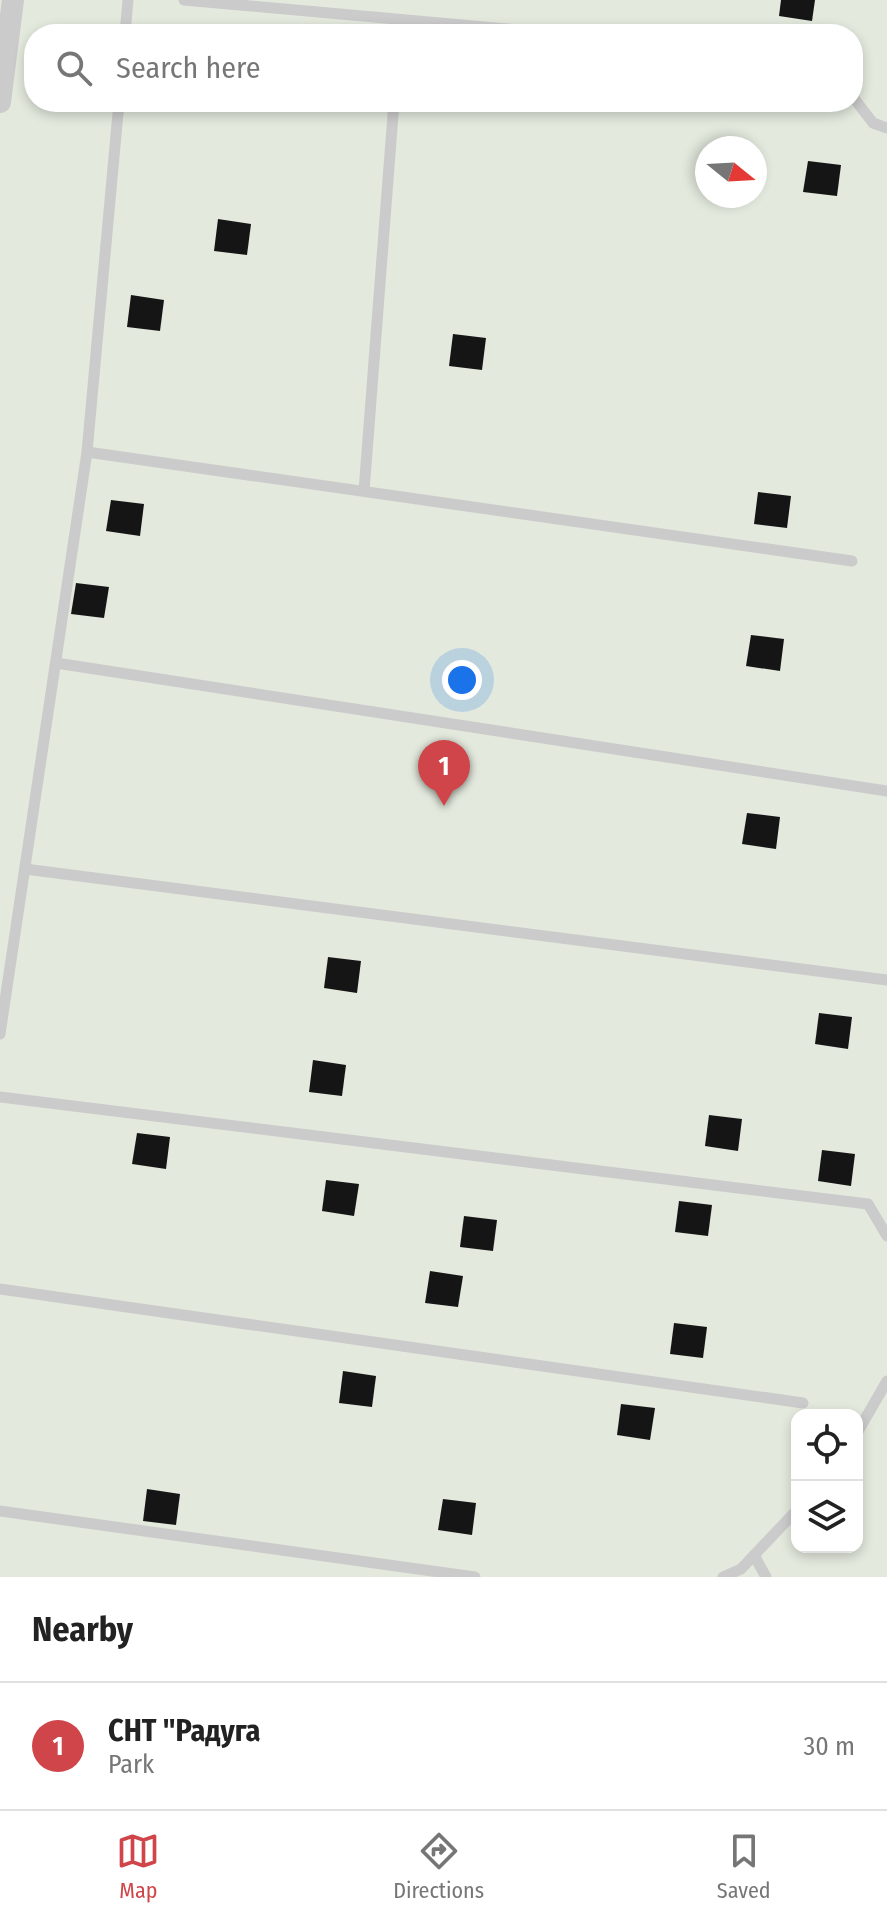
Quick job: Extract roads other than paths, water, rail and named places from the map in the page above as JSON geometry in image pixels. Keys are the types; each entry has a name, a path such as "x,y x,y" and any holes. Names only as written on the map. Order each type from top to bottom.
{"street":[{"path":"0,102 13,0"}],"lane":[{"path":"126,24 128,0"},
{"path":"184,0 455,24"},
{"path":"401,19 401,24"},
{"path":"863,110 873,123 887,128"},
{"path":"0,1034 87,452 118,112"},
{"path":"364,491 393,112"},
{"path":"87,452 852,561"},
{"path":"56,663 887,791"},
{"path":"25,869 887,980"},
{"path":"0,1097 868,1204 887,1236"},
{"path":"0,1289 803,1403"},
{"path":"863,1423 887,1381"},
{"path":"0,1511 475,1577"},
{"path":"723,1577 741,1569 791,1516"},
{"path":"754,1555 766,1577"}],"place":[{"name":"СНТ \"Радуга","path":"444,806"}]}
